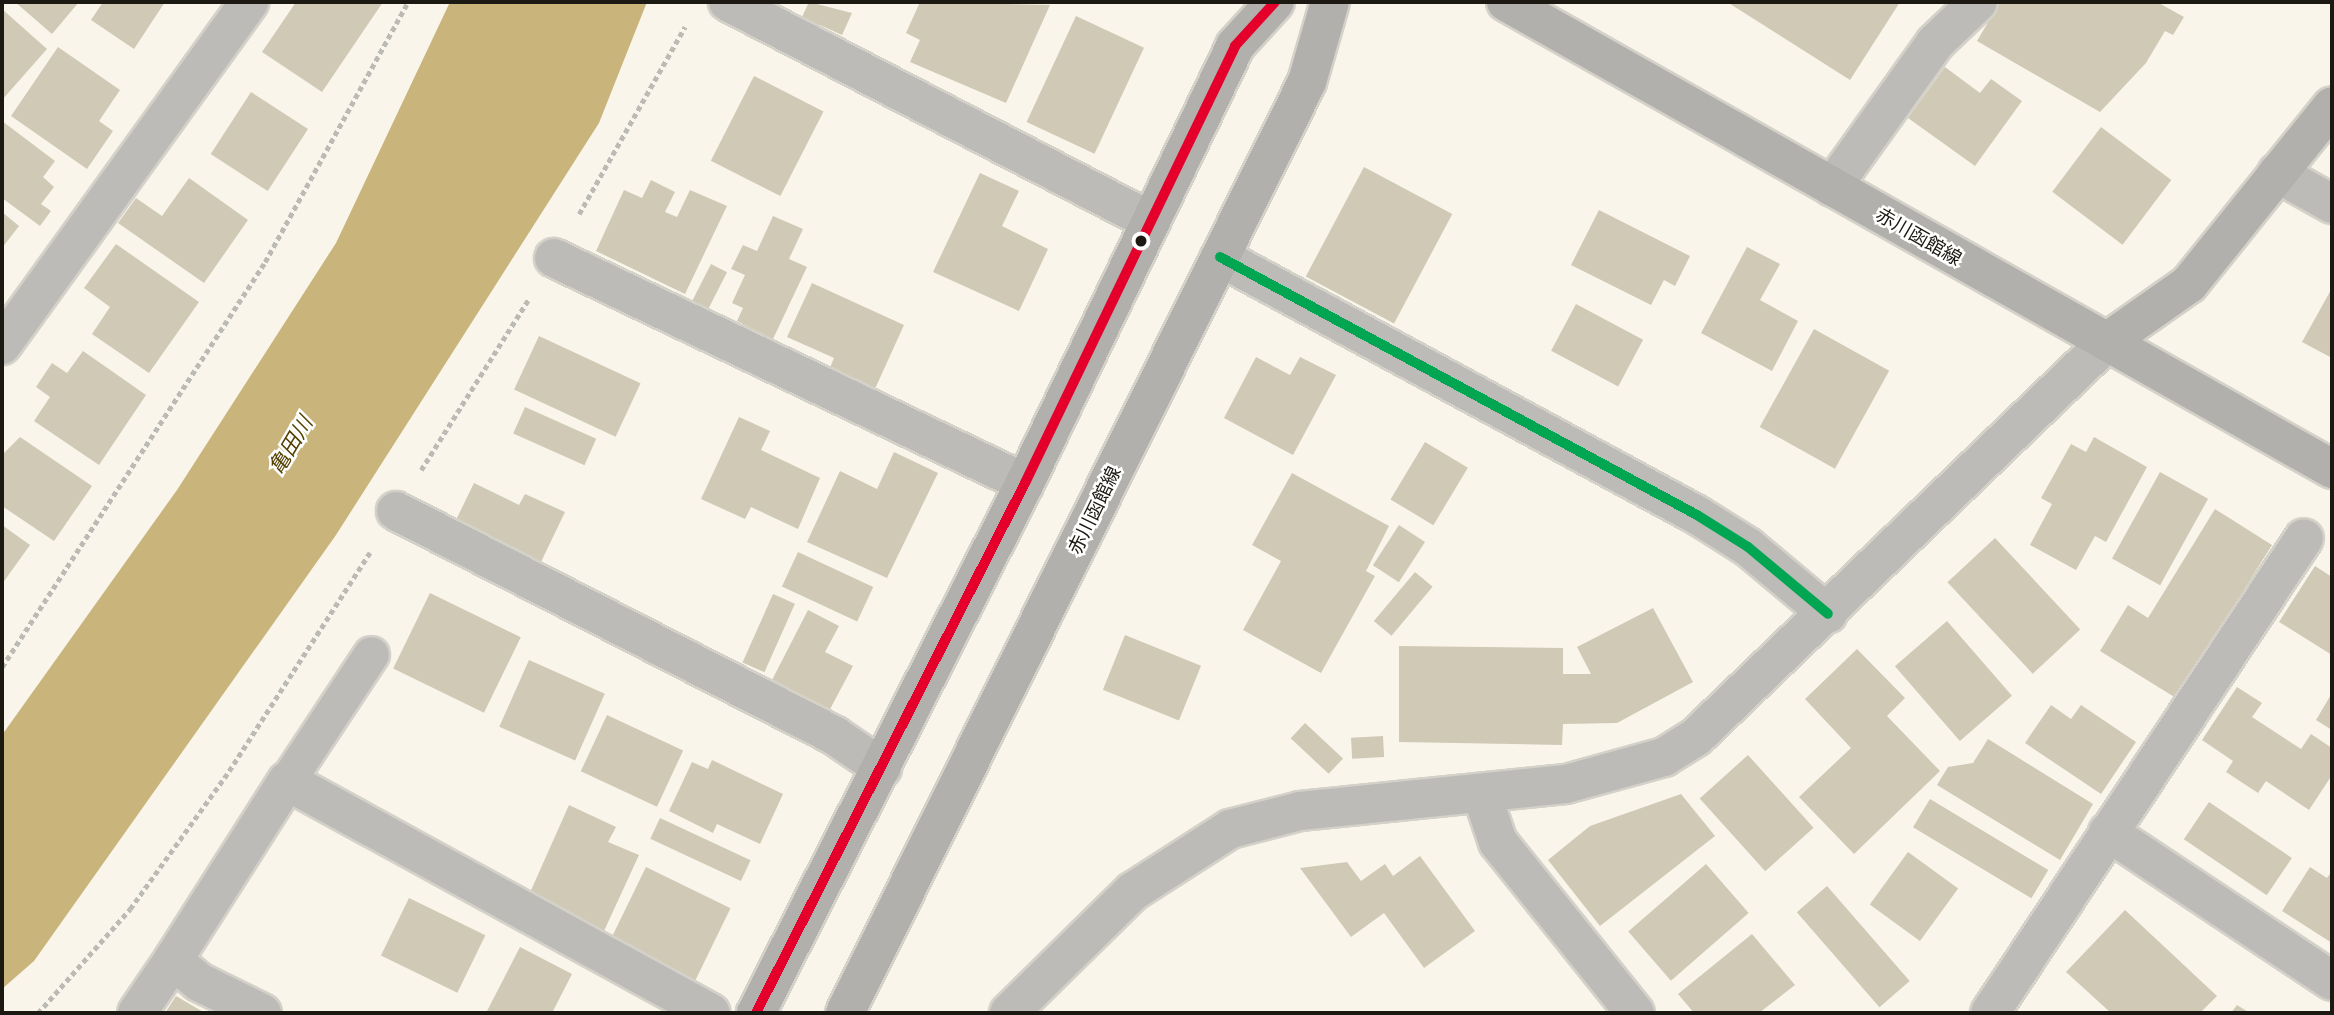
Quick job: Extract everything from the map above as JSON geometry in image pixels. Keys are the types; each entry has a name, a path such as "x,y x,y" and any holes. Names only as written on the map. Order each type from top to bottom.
{"main road":[{"path":"756,1013 1025,483 1235,46 1275,2"},
{"name":"赤川函館線","path":"845,1013 1307,82 1330,2"},
{"name":"赤川函館線","path":"1506,2 2332,469"},
{"path":"2108,341 2189,284 2332,106"}],"street":[{"path":"2,345 249,2"},
{"path":"728,2 1150,221"},
{"path":"1832,187 1935,43 1978,2"},
{"path":"2277,173 2332,204"},
{"path":"1220,257 1697,514 1828,614"},
{"path":"554,258 1025,483"},
{"path":"1009,1013 1132,892 1230,829 1300,811 1482,795 1566,784 1664,757 1696,737 1828,614 2050,391 2108,341"},
{"path":"396,511 835,736 882,768"},
{"path":"1990,1013 2304,538"},
{"path":"137,1013 173,960 246,837 288,781 711,1013"},
{"path":"1482,795 1498,842 1635,1013"},
{"path":"2108,832 2332,981"},
{"path":"173,960 199,982 262,1013"}],"lane":[{"path":"288,781 371,653"}],"path":[{"path":"2,667 265,262 408,2"}],"water":[{"name":"亀田川","path":"450,2 647,2 599,123 336,535 34,961 2,989 2,735 177,490 336,243"}],"building":[{"path":"15,2 79,2 52,34"},
{"path":"103,2 165,2 134,49 91,20"},
{"path":"296,2 383,2 322,92 262,52"},
{"path":"809,2 852,13 842,35 802,17"},
{"path":"920,2 1050,5 1006,103 910,62 920,40 906,33"},
{"path":"1727,2 1900,2 1850,80"},
{"path":"2000,2 2157,2 2184,17 2173,35 2165,31 2146,63 2100,112 1977,41"},
{"path":"2,9 47,49 2,100"},
{"path":"1076,16 1144,48 1095,154 1027,122"},
{"path":"58,47 120,90 99,121 113,131 87,169 11,116"},
{"path":"1945,67 1980,93 1991,79 2022,101 1975,166 1908,118"},
{"path":"754,76 823,111 780,196 711,161"},
{"path":"251,92 308,129 268,191 211,154"},
{"path":"2,121 55,161 43,177 54,187 41,204 51,211 40,226 2,198"},
{"path":"2101,127 2171,180 2123,245 2052,192"},
{"path":"1364,167 1452,214 1394,323 1306,276"},
{"path":"980,173 1019,191 1002,226 1048,249 1019,311 933,272"},
{"path":"189,178 248,220 204,283 118,223 136,198 162,216"},
{"path":"651,180 675,192 665,212 677,217 690,190 727,206 685,294 596,251 624,190 642,198"},
{"path":"1599,210 1690,256 1675,286 1664,280 1651,305 1571,265"},
{"path":"2,212 19,226 2,248"},
{"path":"773,216 803,229 789,259 807,267 773,339 737,321 743,308 732,303 745,275 731,269 743,245 757,251"},
{"path":"116,244 199,302 149,373 92,334 110,307 84,288"},
{"path":"1747,247 1780,264 1760,300 1798,321 1772,371 1701,333"},
{"path":"711,264 727,272 708,310 692,301"},
{"path":"812,283 904,325 874,391 829,370 834,358 787,337"},
{"path":"2332,288 2332,358 2302,342"},
{"path":"1576,304 1643,340 1618,386 1551,351"},
{"path":"1814,329 1889,371 1835,469 1760,427"},
{"path":"539,336 641,383 616,437 514,389"},
{"path":"83,351 146,395 99,465 34,421 50,397 36,387 52,363 67,373"},
{"path":"1256,357 1290,375 1300,357 1336,375 1293,455 1224,418"},
{"path":"525,407 596,439 584,465 513,433"},
{"path":"739,417 770,431 761,450 820,478 798,529 751,507 745,519 701,499"},
{"path":"20,437 92,486 54,541 2,506 2,455"},
{"path":"2094,437 2147,467 2106,542 2095,536 2076,570 2030,545 2052,504 2041,498 2071,444 2086,452"},
{"path":"1425,442 1468,468 1433,525 1390,499"},
{"path":"894,452 938,473 887,578 807,542 840,471 877,489"},
{"path":"2160,472 2208,499 2160,585 2112,559"},
{"path":"1292,473 1389,526 1366,571 1375,576 1321,673 1243,630 1281,561 1252,545"},
{"path":"474,483 519,505 525,494 565,512 541,562 455,522"},
{"path":"2215,509 2272,545 2176,698 2100,651 2128,605 2148,618"},
{"path":"2,525 30,545 2,584"},
{"path":"1399,525 1425,542 1399,582 1373,565"},
{"path":"1995,538 2080,629 2033,674 1947,582"},
{"path":"798,552 873,587 857,622 782,586"},
{"path":"2315,566 2332,577 2332,655 2279,622"},
{"path":"1415,572 1433,587 1391,636 1374,621"},
{"path":"430,593 521,637 484,713 393,668"},
{"path":"773,594 795,604 764,672 742,663"},
{"path":"1653,608 1693,682 1617,723 1563,724 1562,745 1399,742 1399,646 1563,648 1563,674 1591,674 1577,647"},
{"path":"808,610 839,626 825,652 853,666 829,711 771,682"},
{"path":"1947,621 2012,696 1960,741 1895,666"},
{"path":"1125,635 1201,666 1179,720 1103,690"},
{"path":"1857,649 1905,698 1887,716 1940,771 1854,854 1799,797 1851,748 1805,699"},
{"path":"529,660 605,694 575,760 499,727"},
{"path":"2237,687 2262,703 2252,717 2301,749 2311,734 2332,748 2332,775 2309,810 2266,781 2258,793 2226,772 2233,761 2202,740"},
{"path":"2332,693 2332,730 2316,720"},
{"path":"2051,705 2071,719 2081,705 2136,742 2101,794 2025,743"},
{"path":"607,715 683,750 657,807 581,771"},
{"path":"1305,723 1343,758 1329,774 1291,738"},
{"path":"1383,736 1384,757 1352,759 1351,738"},
{"path":"1988,739 2093,804 2060,860 1937,785 1948,767 1973,763"},
{"path":"1748,755 1814,828 1765,871 1700,798"},
{"path":"712,760 783,794 760,844 717,824 713,833 669,811 692,762 708,769"},
{"path":"1681,794 1715,836 1600,926 1548,860 1590,826"},
{"path":"1930,799 2048,870 2031,898 1913,827"},
{"path":"2209,802 2292,858 2267,895 2184,839"},
{"path":"569,805 616,827 608,842 639,855 604,931 528,897"},
{"path":"660,818 751,860 741,881 650,839"},
{"path":"1908,852 1958,888 1920,941 1870,905"},
{"path":"1420,856 1475,931 1424,968 1384,913 1351,937 1300,868 1347,862 1361,881 1385,864 1393,876"},
{"path":"1706,864 1749,913 1671,981 1628,932"},
{"path":"646,867 730,908 695,982 610,941"},
{"path":"2310,867 2327,878 2332,871 2332,943 2282,911"},
{"path":"1827,886 1910,981 1879,1007 1797,912"},
{"path":"409,898 485,935 457,993 381,956"},
{"path":"2125,910 2217,996 2200,1013 2111,1013 2066,972"},
{"path":"1752,934 1795,985 1759,1013 1694,1013 1678,994"},
{"path":"520,947 572,974 552,1013 486,1013"},
{"path":"176,996 205,1013 165,1013"},
{"path":"2237,1005 2250,1013 2231,1013"}],"transit line":[{"path":"756,1013 1025,483 1235,46 1275,2"},
{"path":"1220,257 1697,515 1748,547 1828,614"}]}
